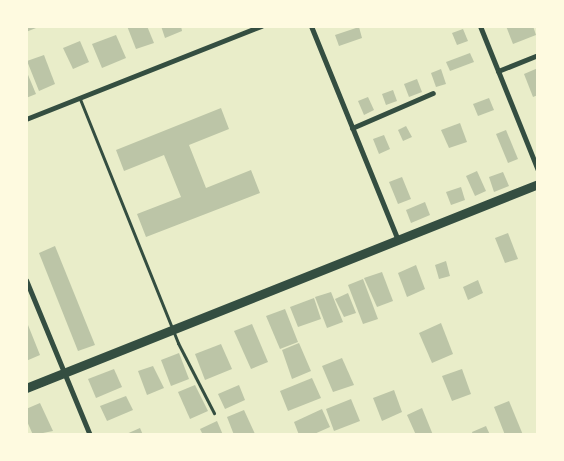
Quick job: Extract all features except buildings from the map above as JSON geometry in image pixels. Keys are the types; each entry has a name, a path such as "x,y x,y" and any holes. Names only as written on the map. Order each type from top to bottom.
{"main road":[{"path":"26,388 538,184"}],"street":[{"path":"26,119 262,26"},
{"path":"311,26 398,240"},
{"path":"480,26 538,170"},
{"path":"498,71 538,55"},
{"path":"352,128 433,93"},
{"path":"26,280 90,435"}],"lane":[{"path":"80,99 172,329 214,413"}]}
